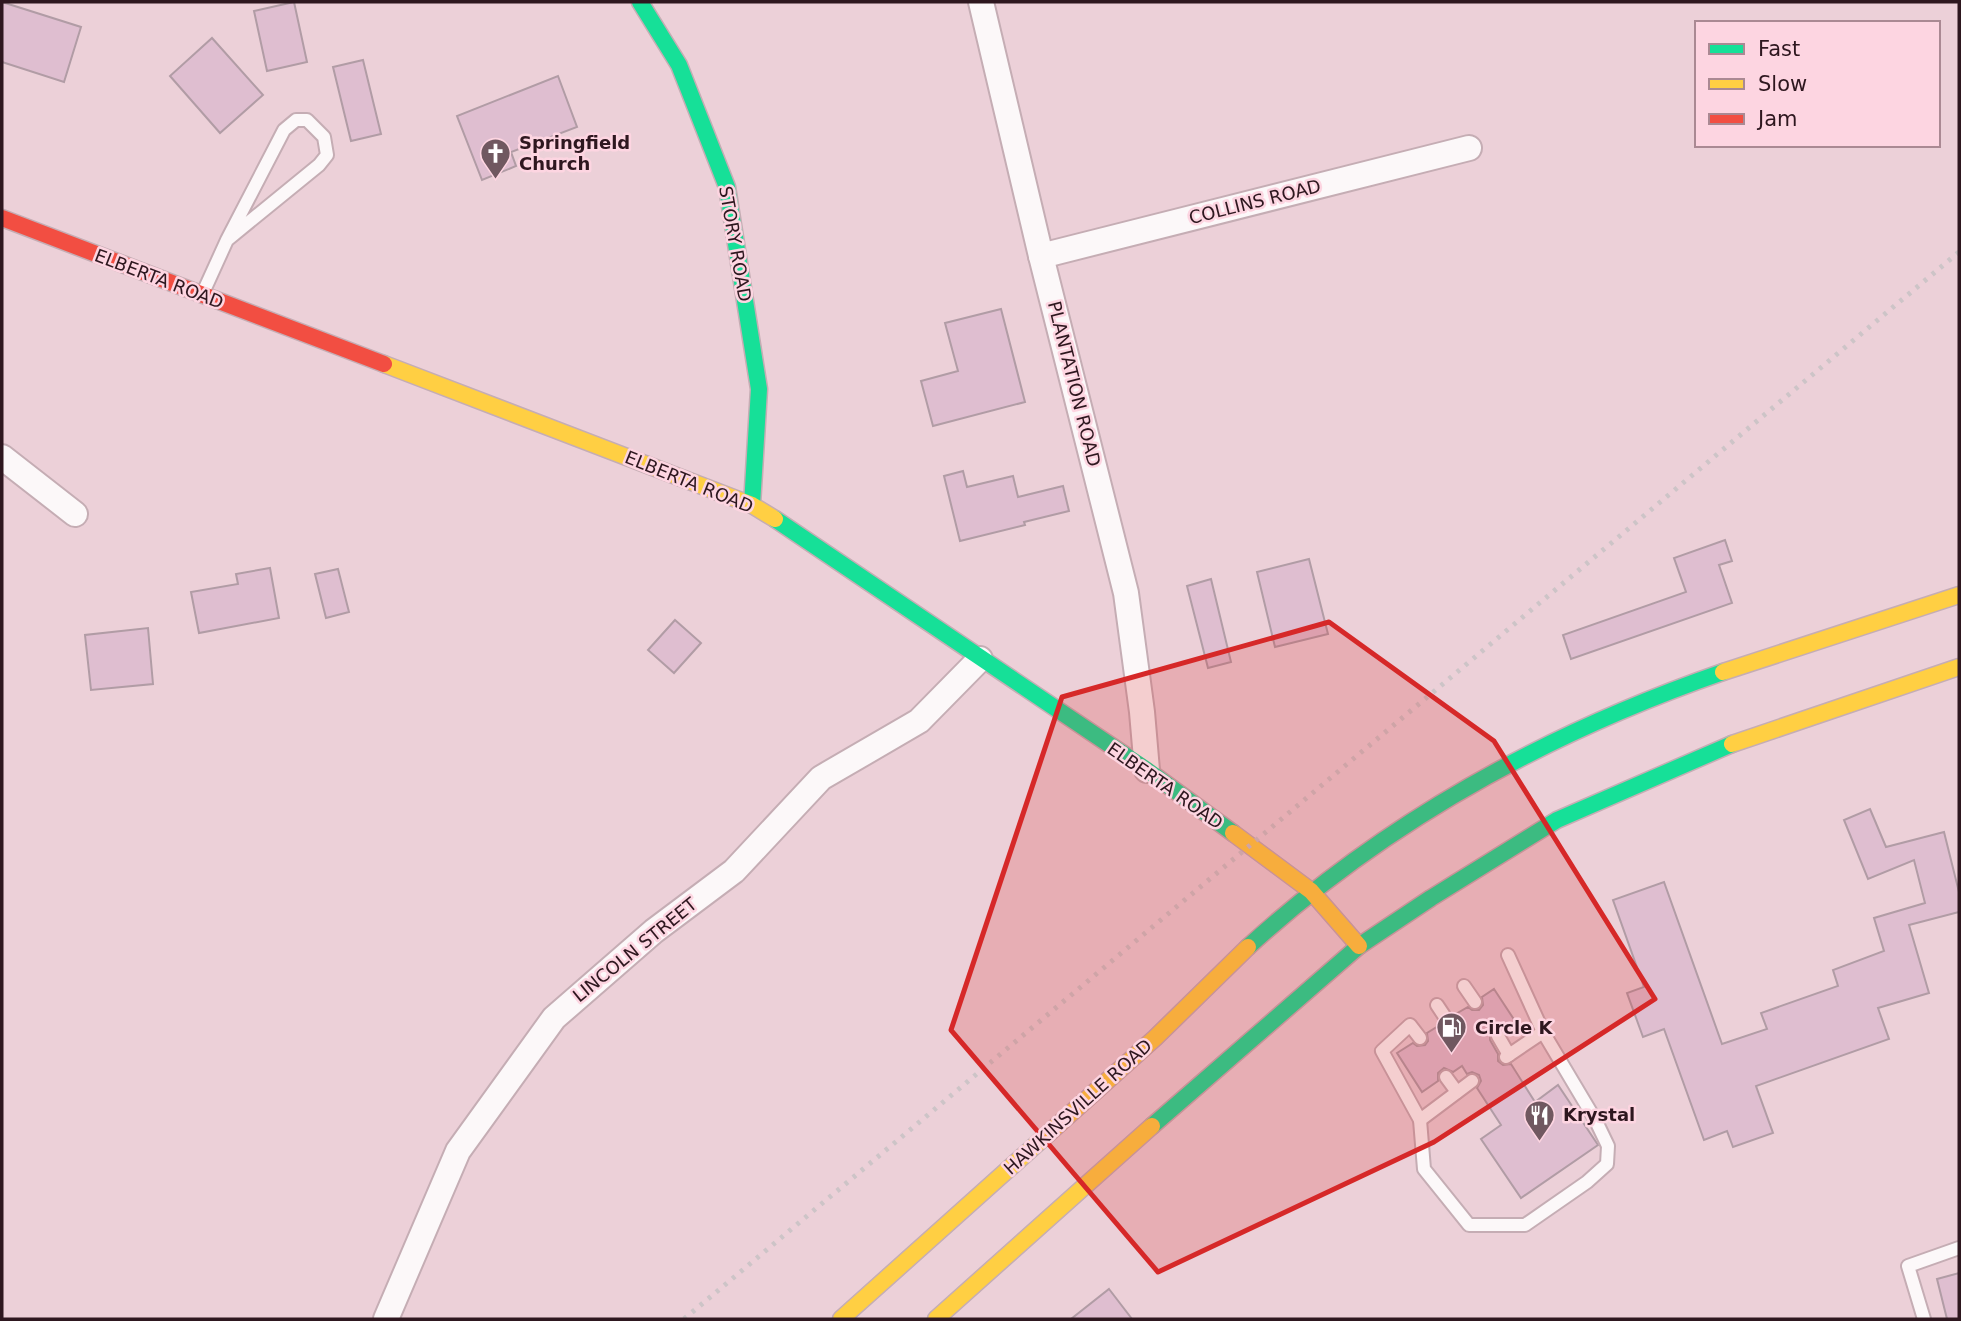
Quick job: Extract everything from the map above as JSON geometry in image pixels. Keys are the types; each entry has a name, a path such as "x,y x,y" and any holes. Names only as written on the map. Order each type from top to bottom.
{"main road":[{"name":"STORY ROAD","path":"640,2 679,65 727,187 759,389 752,505"},
{"name":"ELBERTA ROAD","path":"2,218 752,505 1147,770 1311,891 1359,946"},
{"name":"HAWKINSVILLE ROAD","path":"841,1319 1156,1036 1250,944 1311,891 1387,835 1461,789 1523,755 1661,694 1959,595"},
{"path":"936,1319 1231,1055 1359,946 1431,898 1557,820 1739,741 1959,667"}],"street":[{"name":"PLANTATION ROAD","path":"981,2 1041,256 1126,593 1147,770"},
{"name":"COLLINS ROAD","path":"1041,256 1469,148"},
{"path":"2,457 75,514"},
{"name":"LINCOLN STREET","path":"386,1319 458,1151 554,1018 654,931 734,871 821,778 919,721 980,659"}],"lane":[{"path":"202,295 227,240 284,130 296,120 307,120 324,138 327,155 320,165 227,240"},
{"path":"1420,1038 1410,1026 1382,1051 1420,1121 1424,1169 1469,1225 1525,1225 1587,1182 1607,1164 1608,1146 1543,1032 1508,955"},
{"path":"1464,986 1475,1002"},
{"path":"1437,1005 1447,1020"},
{"path":"1497,1036 1508,1056 1543,1032"},
{"path":"1446,1077 1457,1092"},
{"path":"1420,1121 1472,1081"},
{"path":"1924,1319 1908,1266 1959,1248"}],"highlighted area":[{"path":"1329,622 1494,741 1655,999 1434,1142 1158,1272 951,1030 1062,697"}],"building":[{"path":"2,2 81,27 64,82 2,62"},
{"path":"294,2 307,62 267,71 254,11"},
{"path":"212,38 263,95 220,133 170,76"},
{"path":"363,60 381,134 351,141 333,67"},
{"path":"558,76 577,127 511,152 516,166 482,180 457,116"},
{"path":"1001,309 1025,402 933,426 921,381 958,371 945,323"},
{"path":"963,471 967,487 1013,476 1018,497 1063,486 1069,511 960,541 944,476"},
{"path":"1725,540 1732,561 1719,565 1732,603 1571,659 1563,635 1686,592 1674,558"},
{"path":"1309,559 1328,634 1275,647 1257,572"},
{"path":"270,568 279,618 199,633 191,592 238,584 236,574"},
{"path":"338,569 349,612 326,618 315,574"},
{"path":"1211,579 1231,662 1208,668 1187,586"},
{"path":"675,620 701,643 674,673 648,650"},
{"path":"148,628 153,684 91,690 85,635"},
{"path":"1870,809 1886,847 1944,832 1959,892 1959,912 1909,925 1929,993 1878,1008 1889,1039 1756,1086 1773,1133 1733,1147 1727,1131 1704,1140 1664,1029 1643,1037 1627,993 1644,987 1613,900 1664,882 1722,1044 1767,1029 1761,1013 1838,986 1833,970 1884,951 1874,918 1925,903 1914,860 1868,879 1844,820"},
{"path":"1494,989 1517,1024 1505,1031 1497,1027 1490,1032 1490,1040 1498,1054 1498,1061 1503,1065 1511,1064 1535,1102 1558,1085 1598,1145 1521,1198 1481,1139 1501,1125 1477,1088 1481,1081 1479,1075 1472,1072 1467,1074 1462,1066 1453,1072 1444,1068 1438,1073 1438,1081 1422,1092 1397,1053 1413,1043 1417,1046 1425,1045 1428,1041 1427,1033 1440,1025 1451,1028 1455,1023 1454,1015 1468,1007 1479,1010 1483,1005 1482,997"},
{"path":"1959,1273 1959,1319 1947,1319 1937,1279"},
{"path":"1109,1289 1132,1319 1071,1319"}],"railway":[{"path":"684,1319 1959,252"}],"traffic: fast":[{"path":"640,2 679,65 727,187 759,389 752,505"},
{"path":"775,519 1147,770 1233,833"},
{"path":"1248,947 1356,859 1471,785 1594,723 1723,672"},
{"path":"1152,1126 1359,946 1431,898 1557,820 1732,744"}],"traffic: slow":[{"path":"384,364 752,505 775,519"},
{"path":"1723,672 1959,595"},
{"path":"1732,744 1959,667"},
{"path":"1233,833 1311,891 1359,946"},
{"path":"841,1319 1155,1038 1248,947"},
{"path":"936,1319 1152,1126"}],"traffic: jam":[{"path":"2,218 384,364"}],"place":[{"name":"Springfield Church","path":"496,180"},
{"name":"Circle K","path":"1452,1055"},
{"name":"Krystal","path":"1540,1142"}]}
